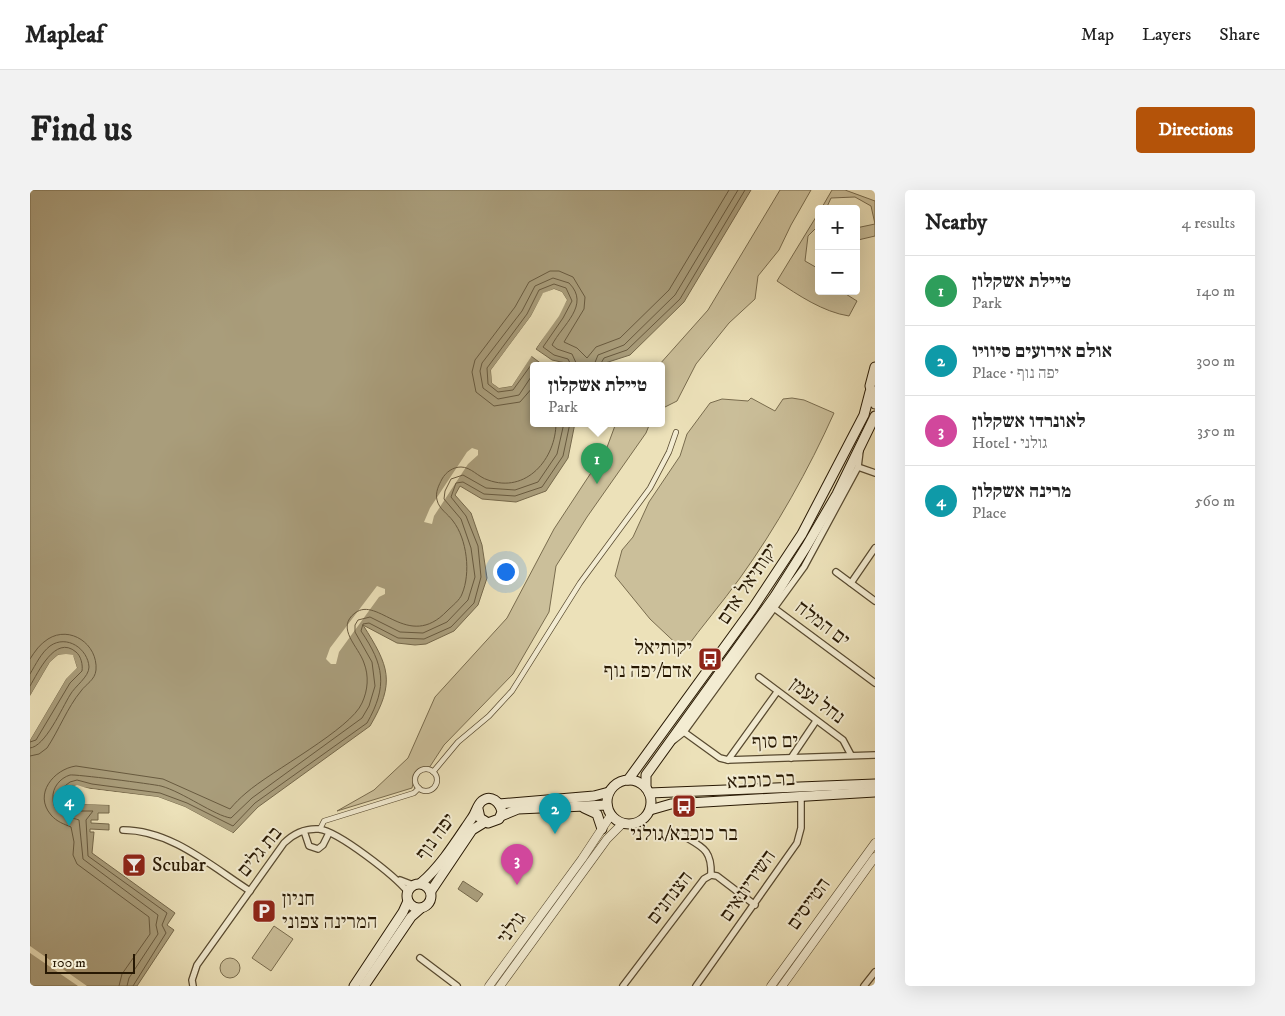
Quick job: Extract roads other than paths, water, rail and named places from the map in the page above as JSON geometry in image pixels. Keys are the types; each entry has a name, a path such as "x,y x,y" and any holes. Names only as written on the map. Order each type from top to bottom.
{"main road":[{"name":"יקותיאל אדם","path":"628,780 743,623 798,542 864,415 875,367"},
{"path":"870,392 875,404"},
{"name":"יקותיאל אדם","path":"648,790 646,776 775,596 806,547 837,494 875,416"},
{"path":"628,780 637,782 648,790 650,810 639,822 623,823 611,815 607,805 609,792 616,784 628,780"},
{"name":"בר כוכבא","path":"648,790 875,784"},
{"path":"607,805 518,809 501,816 496,821 485,822 480,818 478,809 482,802 488,799 499,804 594,796 609,792"},
{"name":"בר כוכבא","path":"650,810 671,804 801,796 875,794"},
{"path":"499,804 501,816"},
{"path":"572,806 594,811 600,819 602,829"},
{"name":"יפה נוף","path":"354,986 403,912 412,890 478,809"},
{"name":"יפה נוף","path":"420,908 430,902 431,891 472,830 485,822"},
{"path":"420,908 413,907 412,890 431,891"},
{"path":"364,986 411,917 420,908"}],"street":[{"path":"433,772 458,742 489,716 512,691 580,583 650,488 669,452 676,432"},
{"path":"667,746 684,732 804,566 858,467 860,445"},
{"path":"858,467 875,473"},
{"path":"851,583 875,548"},
{"path":"836,572 875,601"},
{"name":"ים המלח","path":"774,608 875,684"},
{"name":"נחל נעמן","path":"759,677 847,744 851,755"},
{"path":"728,760 777,692"},
{"path":"792,758 816,721"},
{"name":"ים סוף","path":"684,732 720,758 728,760 875,754"},
{"path":"427,769 433,772 437,778 433,788 426,791 419,788 415,780 418,773 427,769"},
{"path":"320,830 324,821 414,793 419,788"},
{"name":"השיריונאים","path":"696,986 797,843 801,828 801,796"},
{"name":"גולני","path":"489,986 611,815"},
{"name":"גולני","path":"500,986 607,839 623,823"},
{"path":"123,830 149,832 163,837 185,848 250,891"},
{"name":"בת גלים","path":"193,986 192,980 197,965 284,843 293,834 320,830 340,838 412,890"},
{"path":"304,831 309,846 318,849 324,845 329,833"},
{"path":"682,835 703,848 709,855 711,875"},
{"name":"הטייסים","path":"771,986 875,843"},
{"name":"הטייסים","path":"782,986 875,857"},
{"name":"הצנחנים","path":"624,986 704,879 711,875 717,876 755,905"},
{"path":"420,958 457,986"},
{"path":"864,986 875,972"}],"water":[{"path":"30,190 751,190 684,302 630,355 608,362 561,362 552,360 536,349 567,300 562,292 554,289 543,294 531,316 491,370 492,383 499,388 512,386 531,356 539,362 530,362 530,427 574,427 568,458 546,491 516,502 482,499 460,486 455,495 471,513 482,545 487,578 478,605 454,631 426,644 397,643 363,625 379,652 386,674 384,697 370,726 258,807 233,833 185,807 158,797 72,786 64,798 70,807 81,804 109,805 109,813 98,813 98,820 91,820 91,823 109,824 109,830 90,829 90,832 94,832 92,853 175,913 167,925 174,930 137,986 30,986 30,740 66,679 77,668 73,656 58,655 50,662 30,696"},
{"path":"463,881 483,894 477,902 458,889"}],"place":[{"name":"טיילת אשקלון","path":"597,484"},
{"name":"יקותיאל אדם/יפה נוף","path":"710,659"},
{"name":"בר כוכבא/גולני","path":"684,806"},
{"name":"מרינה אשקלון","path":"69,826"},
{"name":"אולם אירועים סיוויו","path":"555,834"},
{"name":"Scubar","path":"134,865"},
{"name":"לאונרדו אשקלון","path":"517,885"},
{"name":"חניון המרינה צפוני","path":"264,911"}]}
